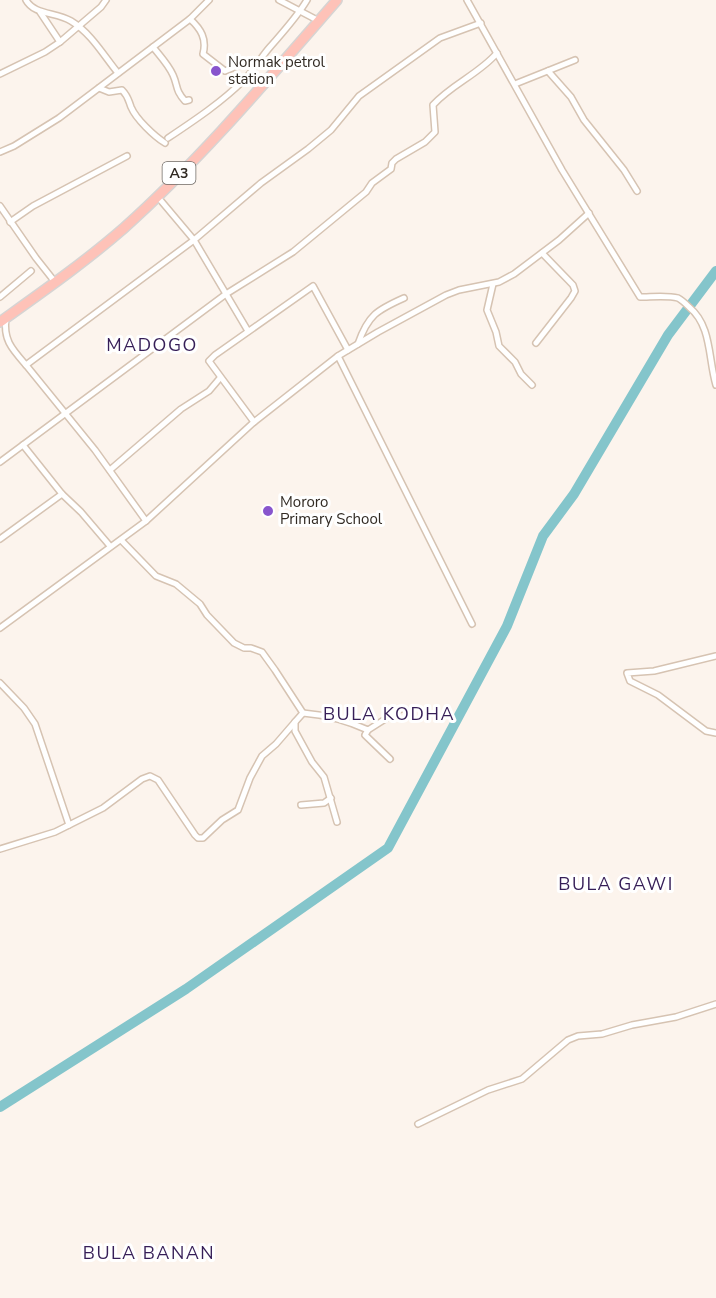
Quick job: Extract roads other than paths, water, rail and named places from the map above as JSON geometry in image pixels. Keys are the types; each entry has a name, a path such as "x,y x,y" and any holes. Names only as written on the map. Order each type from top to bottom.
{"highway":[{"name":"A3","path":"3,320 125,226 157,196 212,140 337,0"}],"street":[{"path":"26,0 29,6 40,12 56,14 80,26 118,74"},
{"path":"0,74 60,42 106,0"},
{"path":"0,152 38,132 99,88 190,19 209,0"},
{"path":"279,0 318,21"},
{"path":"99,88 109,92 122,90 129,97 131,109 147,129 167,141 222,100 260,64 265,53 301,11 307,0"},
{"path":"467,0 533,119 639,297 677,298 694,311 702,321 706,328 711,367 716,385"},
{"path":"40,12 60,42"},
{"path":"190,19 202,32 206,45 203,54 225,71 242,64 260,64"},
{"path":"26,365 194,240 261,183 331,130 359,96 440,38 481,24"},
{"path":"153,47 167,64 174,78 177,92 185,101 189,100"},
{"path":"0,462 226,294 293,252 366,192 372,183 391,169 396,159 425,142 435,132 433,105 440,97 488,64 497,53"},
{"path":"515,84 575,60"},
{"path":"548,71 571,97 584,120 624,170 637,191"},
{"path":"10,222 43,201 127,156"},
{"path":"157,196 194,240 248,331"},
{"path":"0,206 55,282"},
{"path":"0,628 146,521 254,422 338,356 446,296 459,290 493,284 514,274 543,253 589,213"},
{"path":"536,343 566,306 575,291 573,285 543,253"},
{"path":"0,297 31,271"},
{"path":"493,284 487,310 499,346 515,362 521,374 532,385"},
{"path":"254,422 209,361 248,331 313,286 348,350"},
{"path":"358,344 370,318 379,310 404,298"},
{"path":"3,320 7,339 110,470 146,521"},
{"path":"338,356 472,624"},
{"path":"110,470 181,409 209,391 220,378"},
{"path":"23,445 62,494 110,546"},
{"path":"0,539 62,494"},
{"path":"121,540 156,576 176,584 200,604 207,615 234,643 243,648 262,652 303,713"},
{"path":"716,656 654,671 627,673 630,681 658,695 706,731 716,733"},
{"path":"0,683 24,708 35,724 69,825"},
{"path":"390,759 365,735 368,730 401,709"},
{"path":"0,849 55,832 95,813 142,779 150,776 158,780 195,835 203,838 222,820 238,810 250,778 262,756 276,744 303,713"},
{"path":"303,713 329,715 368,730"},
{"path":"295,722 297,738 324,777 337,822"},
{"path":"301,805 324,803 331,798"},
{"path":"418,1124 488,1090 522,1078 568,1040 578,1036 603,1034 632,1025 676,1017 716,1004"}],"waterway":[{"path":"0,1107 186,989 388,848 507,626 543,536 574,494 668,335 716,271"}],"place":[{"name":"Normak petrol station","path":"216,71"},
{"name":"Mororo Primary School","path":"268,511"}],"district":[{"name":"MADOGO","path":"152,345"},
{"name":"BULA KODHA","path":"389,714"},
{"name":"BULA GAWI","path":"616,884"},
{"name":"BULA BANAN","path":"149,1253"}]}
